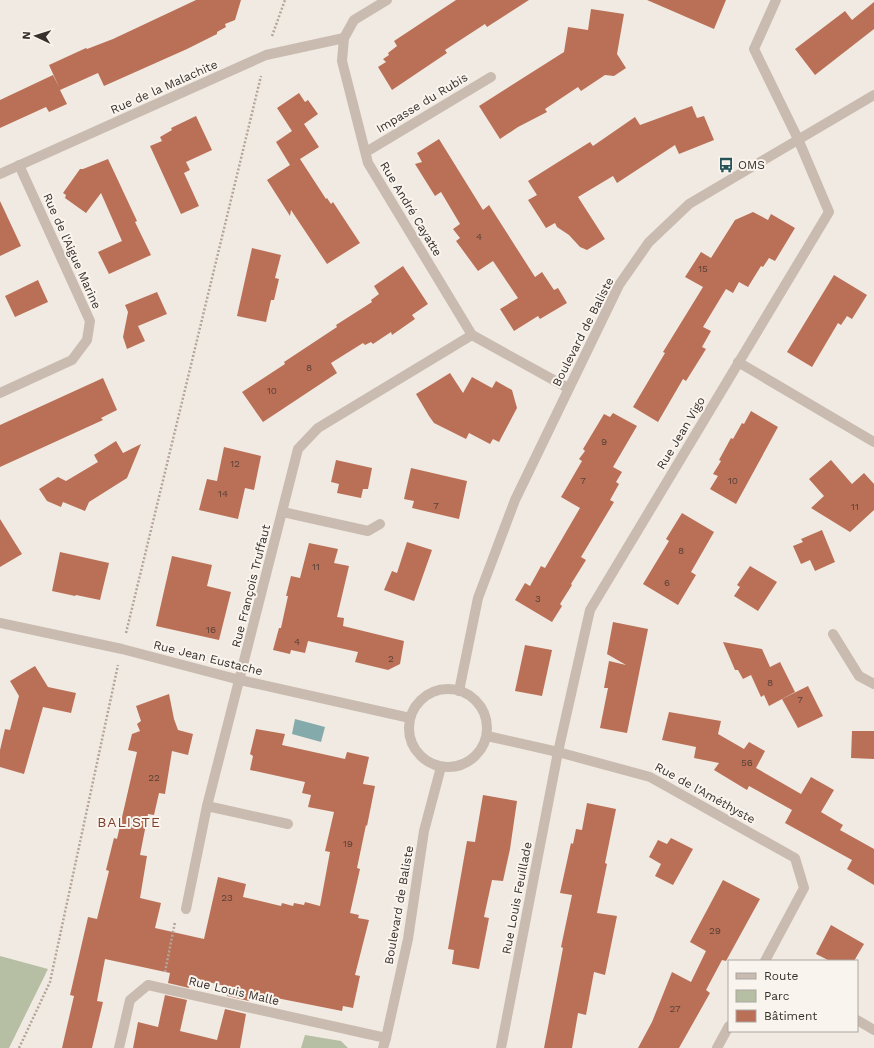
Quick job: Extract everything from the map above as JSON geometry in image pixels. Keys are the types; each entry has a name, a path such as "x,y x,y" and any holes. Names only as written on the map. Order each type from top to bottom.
{"street":[{"name":"Rue André Cayatte","path":"387,0 354,20 344,38 342,61 368,163 472,335 568,388"},
{"path":"776,0 754,49 798,139"},
{"name":"Rue de la Malachite","path":"0,174 266,55 344,38"},
{"name":"Impasse du Rubis","path":"366,152 491,77"},
{"name":"Boulevard de Baliste","path":"459,691 478,598 515,500 568,388 620,285 649,242 689,204 874,95"},
{"name":"Rue Jean Vigo","path":"558,752 590,610 829,212 798,139"},
{"name":"Rue de l'Aigue Marine","path":"0,393 72,360 87,340 90,321 19,165"},
{"name":"Rue François Truffaut","path":"186,909 207,806 298,449 318,428 472,335"},
{"path":"738,362 874,442"},
{"name":"Rue François Truffaut","path":"283,512 368,531 380,524"},
{"name":"Rue Jean Eustache","path":"0,623 122,649 240,680 410,718"},
{"path":"833,634 859,676 874,684"},
{"path":"444,689 459,691 472,697 482,708 487,721 487,736 481,750 470,761 456,767 441,767 426,761 415,749 409,734 410,718 417,704 429,694 444,689"},
{"name":"Rue de l'Améthyste","path":"487,736 558,752 650,777 795,858 804,888 766,960"},
{"name":"Rue Louis Feuillade","path":"501,1048 558,752"},
{"name":"Boulevard de Baliste","path":"383,1048 408,939 424,830 441,767"},
{"path":"207,806 288,824"},
{"name":"Rue Louis Malle","path":"119,1048 130,1000 148,985 386,1038"},
{"path":"858,1021 874,1030"},
{"path":"717,1048 728,1028"}],"path":[{"path":"19,1048 50,982 122,649 266,55 285,0"},
{"path":"161,988 175,921 186,909"}],"green space":[{"path":"0,956 48,969 9,1048 0,1048"},
{"path":"305,1035 341,1041 348,1048 301,1048"}],"water":[{"path":"295,719 325,727 321,742 292,734"}],"building":[{"path":"196,0 241,0 235,20 225,24 226,27 217,32 217,34 104,86 98,73 60,90 67,104 49,112 46,107 0,128 0,100 53,75 59,87 49,65 86,48 87,49 113,39"},
{"path":"456,0 529,0 487,27 485,24 445,50 447,53 392,90 378,67 386,62 383,59 397,46 394,41"},
{"path":"647,0 726,0 714,29"},
{"path":"874,2 874,29 815,75 795,49 845,11 852,20"},
{"path":"591,9 624,14 617,54 626,68 614,76 605,75 581,91 578,87 545,109 547,112 518,127 500,139 479,106 564,52 568,27 588,30"},
{"path":"299,93 305,102 308,100 318,114 304,124 319,147 300,159 326,199 327,198 331,204 333,202 360,243 327,264 291,210 290,216 267,180 290,165 276,142 292,131 277,108"},
{"path":"692,106 697,118 704,116 714,140 679,154 675,145 617,183 613,176 578,197 605,239 587,250 580,247 569,235 557,227 555,223 546,228 528,200 537,195 528,181 590,142 593,146 635,117 640,125"},
{"path":"196,116 212,150 186,162 190,170 184,173 199,206 181,214 150,146 162,141 160,137 172,130 171,128"},
{"path":"439,139 483,210 489,205 535,277 542,272 554,290 558,288 567,303 540,319 538,316 514,331 500,309 518,298 493,261 478,271 456,241 460,238 453,229 460,224 441,192 435,196 415,164 422,162 417,153"},
{"path":"108,159 151,255 109,274 98,252 122,241 101,193 86,213 65,198 66,195 63,193 80,169"},
{"path":"0,201 21,246 0,256"},
{"path":"753,212 768,220 771,214 795,228 775,261 769,258 763,267 761,266 748,287 739,282 733,293 726,289 703,327 711,331 702,347 706,349 686,381 683,379 658,422 633,407 665,353 663,352 703,287 685,277 701,252 711,258 735,220"},
{"path":"252,248 281,255 275,278 279,279 274,300 271,300 266,322 237,316"},
{"path":"403,266 428,304 412,315 415,319 392,335 391,332 373,344 371,342 365,345 363,343 331,363 337,373 263,422 242,392 337,327 336,325 372,302 371,300 379,294 374,286"},
{"path":"834,275 867,295 852,319 847,316 841,325 838,323 812,367 787,352"},
{"path":"38,280 48,302 15,317 5,296"},
{"path":"157,292 167,314 138,326 145,341 127,349 123,337 128,312 125,305"},
{"path":"450,373 463,393 472,377 492,388 496,381 512,390 517,408 499,442 493,439 490,444 469,433 466,439 434,423 429,416 416,394"},
{"path":"103,378 117,410 101,418 103,420 0,467 0,425"},
{"path":"751,411 778,427 736,504 710,489 718,476 713,474 721,461 719,460 731,438 733,439"},
{"path":"613,413 637,426 613,467 622,472 616,482 619,484 610,500 614,502 581,557 586,560 560,604 562,606 552,622 515,600 525,583 530,586 541,566 545,568 580,508 561,497 582,461 579,459 585,451 583,449 604,414 610,417"},
{"path":"116,441 123,453 141,444 127,478 89,502 85,511 63,502 61,507 47,501 39,489 58,477 66,481 98,462 94,455"},
{"path":"224,447 261,456 254,490 245,488 238,519 199,510 207,479 217,481"},
{"path":"336,460 372,468 368,489 363,489 361,498 337,493 339,484 331,482"},
{"path":"831,460 852,484 864,473 874,484 874,510 850,532 811,508 824,496 809,479"},
{"path":"411,468 467,481 459,519 412,508 414,501 404,499"},
{"path":"682,513 714,532 691,572 696,575 678,605 643,584 669,541 666,539"},
{"path":"0,519 22,554 0,567"},
{"path":"822,530 835,562 815,571 810,560 801,564 793,546 803,542 801,539"},
{"path":"407,542 432,550 414,601 384,590 392,571 397,573"},
{"path":"309,543 338,549 334,563 349,566 337,617 344,618 343,626 404,641 400,664 388,670 355,662 358,652 308,641 305,653 291,650 290,654 273,650 279,628 281,628 291,576 300,578"},
{"path":"60,552 109,563 100,600 52,591"},
{"path":"172,556 212,565 207,586 231,592 219,640 156,626"},
{"path":"750,566 777,582 758,611 734,596 740,587 737,585"},
{"path":"613,622 648,629 627,733 600,728 608,688 604,688 609,661 626,665 607,654"},
{"path":"723,642 762,649 770,667 780,662 795,692 769,706 764,695 761,697 751,675 743,679 738,670 735,670"},
{"path":"525,645 552,650 542,696 515,691"},
{"path":"35,666 48,687 76,693 71,713 43,707 24,774 0,767 0,750 5,729 10,730 19,696 10,681"},
{"path":"808,686 823,716 798,728 782,699"},
{"path":"169,694 174,719 178,730 193,734 188,755 172,751 165,794 159,793 154,815 148,814 140,855 147,856 140,898 161,903 155,928 204,939 218,877 246,884 243,897 281,906 282,903 293,906 294,903 304,905 305,902 320,906 330,852 325,851 334,812 308,807 311,795 302,793 305,782 250,770 253,756 250,754 256,729 285,734 282,745 345,759 347,752 369,757 363,784 375,786 357,868 360,869 350,913 359,915 358,918 369,920 355,975 360,976 353,1008 343,1006 342,1011 251,993 249,1001 227,996 229,987 192,978 189,988 168,983 170,973 105,959 97,1001 103,1002 92,1048 62,1048 74,996 70,995 88,917 97,919 109,871 106,870 114,838 117,839 137,752 128,750 132,734 140,731 137,724 141,721 136,706"},
{"path":"669,712 721,721 718,734 744,749 749,742 765,751 756,768 801,794 811,777 834,790 821,812 843,825 840,830 874,849 874,885 847,869 852,860 785,823 792,810 749,786 747,790 714,770 719,763 694,758 696,747 662,740"},
{"path":"852,731 874,731 874,759 851,758"},
{"path":"483,795 517,801 510,849 503,881 492,880 484,917 489,918 479,969 452,964 454,950 448,949 467,841 475,842"},
{"path":"587,803 616,809 597,913 617,916 605,975 594,972 586,1015 578,1013 572,1048 544,1048 563,948 561,947 572,895 560,893 571,843 573,844 576,829 582,830"},
{"path":"671,838 693,849 673,885 655,876 661,864 649,857 658,840 667,844"},
{"path":"723,880 760,899 726,961 722,960 706,990 710,993 679,1048 638,1048 652,1022 672,972 691,982 706,951 690,942"},
{"path":"831,925 864,944 855,960 828,960 816,954"},
{"path":"165,995 187,1000 180,1031 217,1040 225,1009 246,1014 240,1048 133,1048 138,1022 158,1027"}],"place":[{"name":"OMS","path":"726,165"}],"district":[{"name":"BALISTE","path":"129,822"}]}
